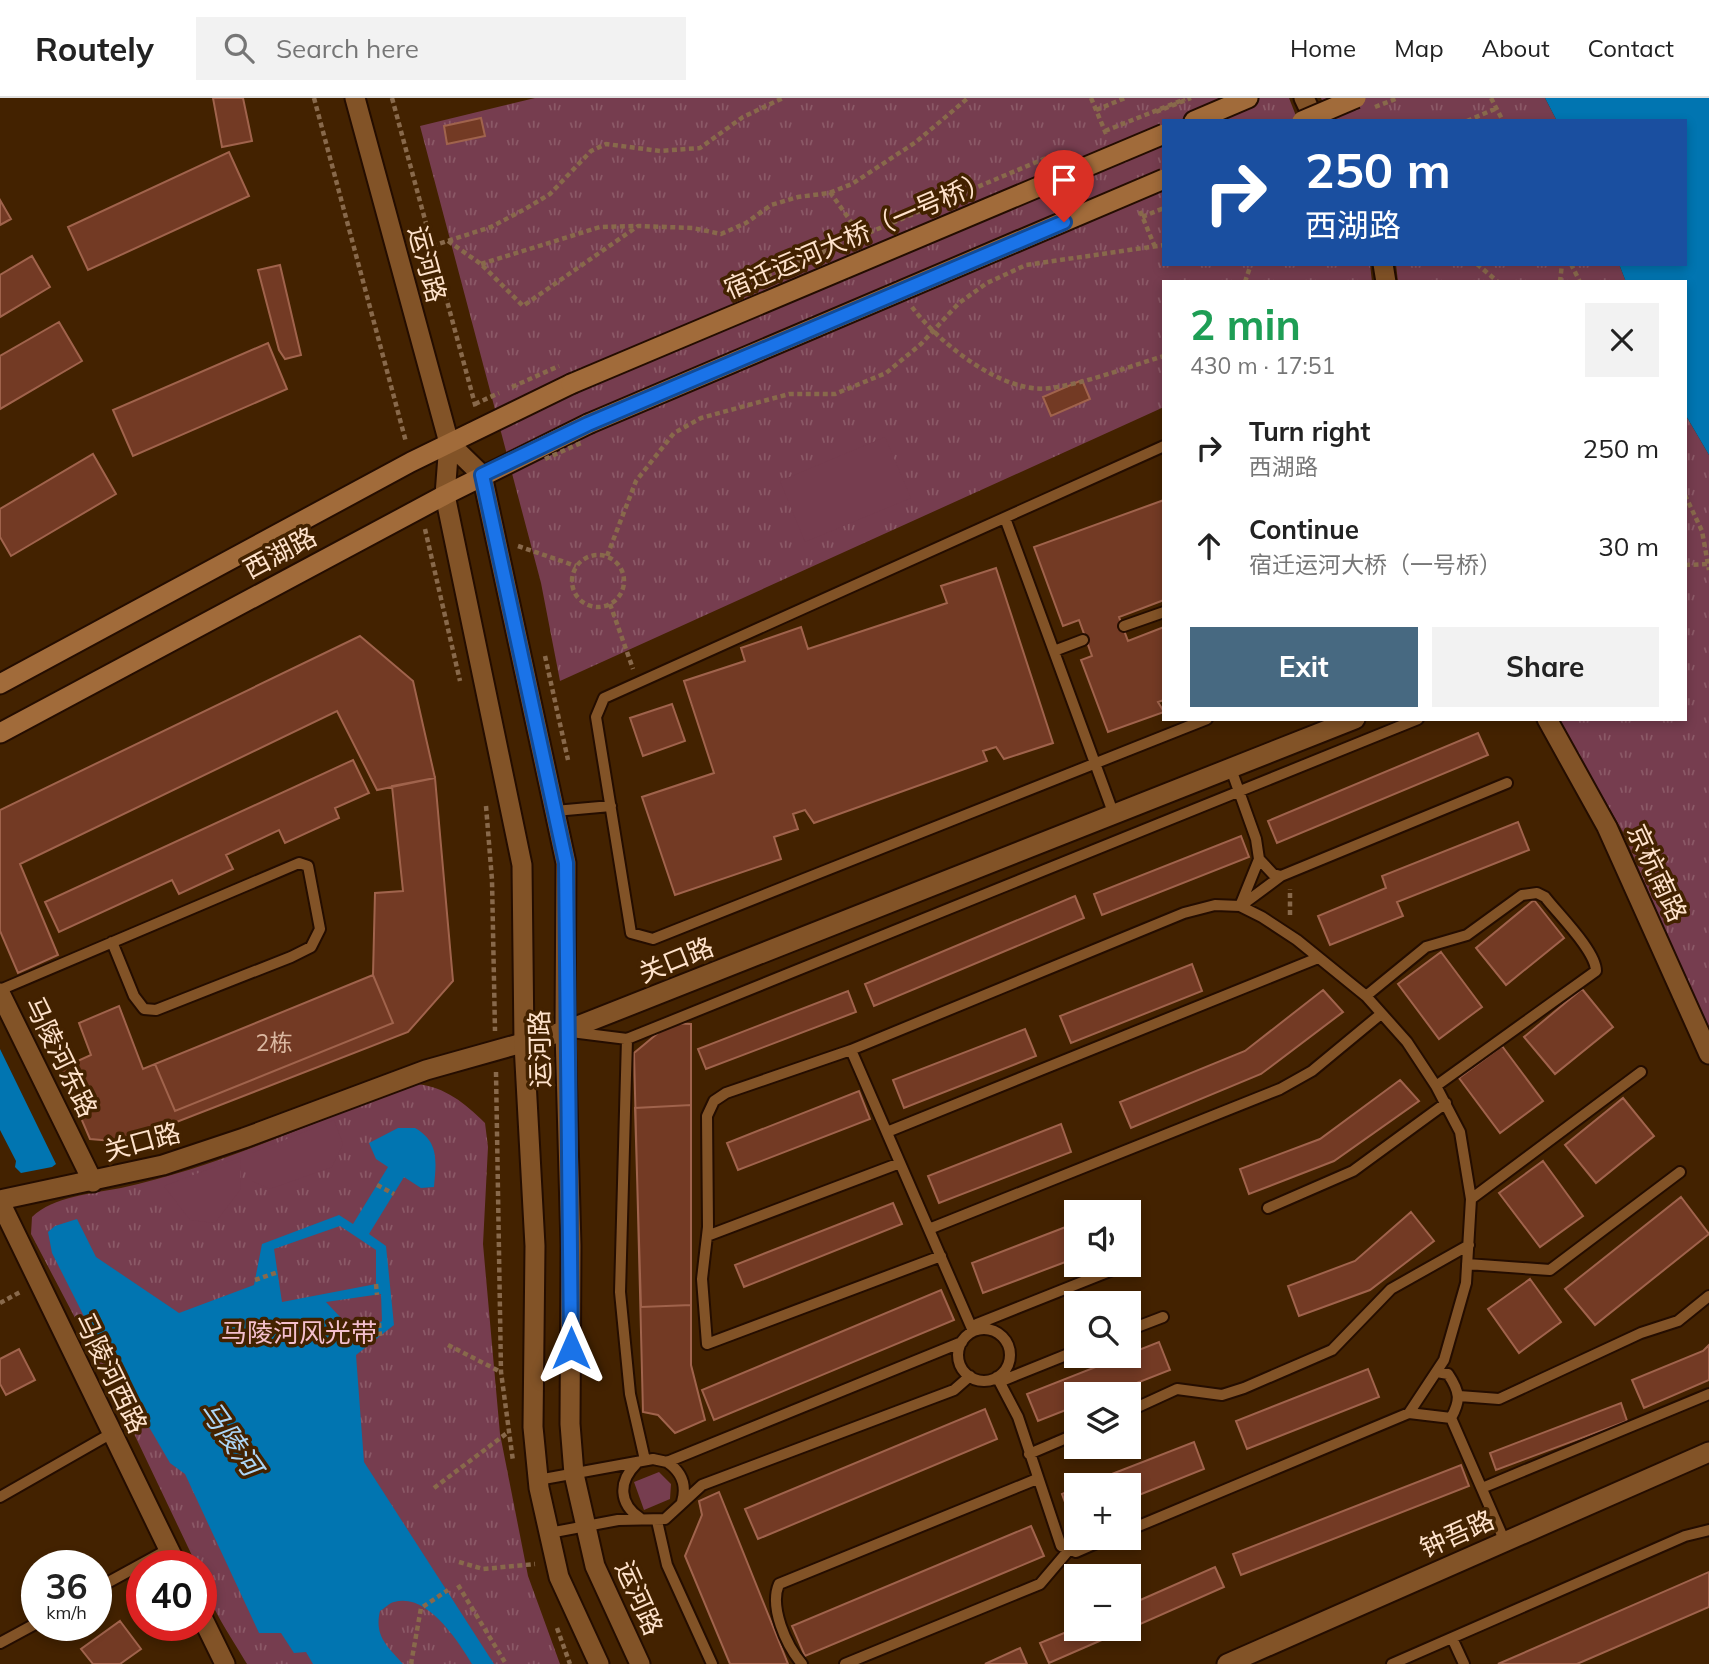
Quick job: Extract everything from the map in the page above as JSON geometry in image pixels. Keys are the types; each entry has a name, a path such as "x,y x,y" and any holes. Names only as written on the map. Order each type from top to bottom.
{"main road":[{"path":"1199,119 1248,98"},
{"path":"1307,119 1356,98"},
{"name":"宿迁运河大桥（一号桥）","path":"571,384 1162,135"},
{"name":"西湖路","path":"0,733 482,475 588,424 1162,180"},
{"name":"西湖路","path":"0,684 411,462 571,384"}],"street":[{"name":"运河路","path":"355,98 449,443 445,495 522,865 524,1044 535,1246 533,1427 538,1480 559,1577 599,1664"},
{"path":"1304,98 1314,119"},
{"path":"449,443 482,475"},
{"name":"运河路","path":"482,475 566,863 565,1031 571,1246 570,1424 574,1474 595,1566 640,1664"},
{"name":"关口路","path":"0,1201 93,1182 201,1153 403,1078 565,1031 1350,721"},
{"name":"京杭南路","path":"1548,721 1607,827 1709,1054"},
{"name":"马陵河东路","path":"0,991 93,1182"},
{"name":"马陵河西路","path":"0,1201 169,1550"},
{"name":"钟吾路","path":"1227,1664 1709,1452"},
{"path":"214,1641 226,1664"}],"lane":[{"path":"1162,447 604,698 596,717 631,933 653,939 1202,721"},
{"path":"1005,518 1114,815"},
{"path":"1124,626 1162,613"},
{"path":"1054,651 1083,640"},
{"path":"565,1031 627,1040 1413,721"},
{"path":"1231,769 1256,839 1259,859 1240,906"},
{"path":"1240,906 1281,876 1507,783"},
{"path":"555,811 611,806"},
{"path":"1259,859 1273,874 1281,876"},
{"path":"0,991 112,942 299,863 308,866 320,929 311,947 156,1010 144,1009 134,996 112,942"},
{"path":"1366,996 1426,947 1467,935 1522,895 1537,893 1545,897 1579,940 1596,962 1596,971 1436,1086"},
{"path":"941,1256 707,1344 702,1279 707,1236 707,1116 714,1101 726,1093 851,1050 1184,913 1215,905 1240,906 1297,940 1366,996 1407,1042 1436,1086 1460,1132 1471,1199 1466,1283 1452,1338 1437,1372 1409,1413"},
{"path":"887,1132 1318,958"},
{"path":"929,1230 1280,1089 1312,1071 1381,1014"},
{"path":"627,1040 620,1292 630,1394 641,1462"},
{"path":"851,1050 974,1331"},
{"path":"1471,1199 1641,1072"},
{"path":"1268,1208 1353,1171 1446,1103"},
{"path":"707,1236 900,1163"},
{"path":"1468,1264 1550,1270 1681,1172"},
{"path":"1141,1406 1177,1389 1193,1389 1209,1395 1233,1392 1332,1350 1391,1289 1469,1245"},
{"path":"538,1480 641,1462 667,1462 962,1342 974,1331 977,1324 1095,1277"},
{"path":"1459,1396 1499,1399 1641,1333 1678,1321 1709,1296"},
{"path":"1141,1325 1163,1317"},
{"path":"962,1342 958,1359 970,1376 980,1381 997,1377 1008,1366 1010,1357 1006,1340 991,1330 974,1331"},
{"path":"997,1377 1004,1380 1064,1356"},
{"path":"1437,1372 1448,1374 1459,1396 1460,1404 1451,1418"},
{"path":"549,1533 640,1518 657,1521 672,1515 682,1502 702,1485 954,1390 970,1376"},
{"path":"997,1377 1018,1417 1056,1537 1068,1551 1081,1550"},
{"path":"1482,1488 1709,1394"},
{"path":"1141,1525 1409,1413 1451,1418"},
{"path":"1451,1418 1505,1542"},
{"path":"0,1497 112,1433"},
{"path":"1030,1454 1064,1439"},
{"path":"640,1518 627,1506 622,1488 624,1479 641,1462"},
{"path":"667,1462 675,1467 684,1483 682,1502"},
{"path":"802,1664 795,1656 774,1605 774,1595 779,1584 1037,1479"},
{"path":"657,1521 667,1565 712,1664"},
{"path":"1392,1664 1685,1536 1709,1530"},
{"path":"845,1664 1040,1584 1068,1551"},
{"path":"0,1643 21,1632"},
{"path":"1452,1638 1464,1664"}],"path":[{"path":"314,98 411,462"},
{"path":"432,246 491,227 550,194 591,151 606,144 660,151 699,148 743,117 783,98"},
{"path":"957,98 959,107"},
{"path":"481,264 600,227 693,228 721,234 746,223 771,205 830,192 852,184 886,162 968,98"},
{"path":"1096,110 1125,98"},
{"path":"1105,131 1189,98"},
{"path":"1491,98 1502,119"},
{"path":"1472,119 1497,108"},
{"path":"830,192 870,248"},
{"path":"1142,217 1162,209"},
{"path":"448,240 481,264 523,306 638,226"},
{"path":"607,556 636,481 674,433 701,418 789,394 835,394 887,373 959,303 987,284 1026,265 1162,245"},
{"path":"1479,266 1496,280"},
{"path":"908,301 934,330 981,369 1028,388 1049,388 1162,357"},
{"path":"475,404 512,387"},
{"path":"1687,499 1702,531 1709,567 1687,565"},
{"path":"421,508 461,686"},
{"path":"518,546 576,566"},
{"path":"590,555 607,556 620,567 624,583 617,598 610,604 594,607 578,599 571,583 576,566 590,555"},
{"path":"610,604 638,682"},
{"path":"485,802 492,880 501,1372 507,1433 516,1474"},
{"path":"1293,871 1290,914 1297,940"},
{"path":"377,1185 394,1194"},
{"path":"255,1280 278,1272"},
{"path":"376,1284 377,1295"},
{"path":"379,1323 380,1336"},
{"path":"448,1345 501,1372"},
{"path":"433,1488 507,1433"},
{"path":"532,1553 537,1574"},
{"path":"459,1562 483,1570 535,1564"},
{"path":"458,1585 506,1664"},
{"path":"411,1664 421,1608 448,1590"},
{"path":"555,1622 570,1664"}],"green space":[{"path":"535,98 1289,98 1297,119 1162,119 1162,266 1370,266 1372,280 1162,280 1162,408 560,681 541,583 420,126"},
{"path":"1321,98 1545,98 1556,119 1330,119"},
{"path":"1396,266 1620,266 1625,280 1398,280"},
{"path":"1687,417 1709,455 1709,1033 1623,832 1559,721 1687,721"},
{"path":"885,437 911,498 805,542 780,481"},
{"name":"马陵河风光带","path":"417,1084 427,1086 454,1097 485,1123 488,1147 483,1244 500,1434 528,1576 560,1664 247,1664 217,1612 217,1550 189,1550 117,1398 31,1234 32,1217 51,1204 159,1179 233,1155"},
{"path":"334,1120 343,1144 332,1167 270,1189 252,1181 252,1153"},
{"path":"241,1157 240,1190 215,1223 190,1220 164,1186"},
{"path":"659,1472 671,1484 670,1499 644,1510 634,1482"}],"water":[{"path":"1545,98 1709,98 1709,455 1687,417 1687,280 1625,280 1620,266 1687,266 1687,119 1556,119"},
{"path":"0,1049 56,1164 52,1167 21,1173 15,1167 16,1161 0,1130"},
{"name":"马陵河","path":"398,1128 415,1128 433,1146 435,1170 434,1187 421,1188 404,1177 369,1234 386,1246 394,1325 356,1355 364,1462 494,1664 472,1664 459,1643 440,1621 418,1604 406,1601 388,1605 380,1611 379,1620 383,1640 403,1664 313,1664 306,1652 294,1653 281,1633 259,1633 185,1474 170,1463 126,1383 126,1373 115,1354 110,1355 98,1335 95,1338 52,1253 48,1232 55,1226 77,1219 96,1257 179,1313 254,1285 262,1244 339,1215 353,1224 388,1167 376,1159 369,1143","holes":["340,1226 376,1250 376,1284 282,1302 274,1249","381,1294 382,1321 358,1336 326,1302"]}],"building":[{"path":"213,98 243,98 252,141 222,147"},
{"path":"481,118 485,136 447,144 444,126"},
{"path":"229,152 249,196 88,270 68,227"},
{"path":"0,200 11,219 0,225"},
{"path":"32,256 50,287 0,317 0,275"},
{"path":"280,265 301,355 285,359 279,350 258,270"},
{"path":"59,322 82,361 0,409 0,356"},
{"path":"268,343 287,389 133,456 113,410"},
{"path":"1082,380 1090,399 1051,416 1043,397"},
{"path":"93,454 116,494 11,556 0,537 0,509"},
{"path":"1162,501 1162,601 1119,617 1128,641 1162,628 1162,701 1158,702 1162,713 1108,732 1081,660 1092,656 1079,620 1063,626 1034,547"},
{"path":"996,568 1053,743 1004,759 996,747 983,751 987,761 814,823 805,810 793,814 798,829 774,837 781,859 675,895 642,797 714,773 684,681 745,661 741,648 801,627 808,649 947,603 941,586"},
{"path":"360,636 413,681 435,778 377,790 337,711 20,864 58,955 18,973 0,931 0,810"},
{"path":"672,704 685,741 643,756 630,718"},
{"path":"1478,733 1488,755 1277,843 1268,821"},
{"path":"353,760 369,793 335,808 339,818 285,843 279,830 226,855 233,869 179,894 172,880 59,932 45,902"},
{"path":"435,778 453,981 408,1032 125,1142 90,1139 60,1069 91,1055 79,1023 119,1006 143,1069 373,975 375,893 403,891 392,786"},
{"path":"1518,822 1529,850 1397,902 1403,916 1330,945 1318,916 1386,888 1382,876"},
{"path":"1241,836 1249,857 1102,915 1094,894"},
{"path":"1075,896 1084,918 874,1006 865,984"},
{"path":"1534,900 1564,938 1506,985 1476,948"},
{"path":"1441,952 1482,1007 1439,1039 1398,984"},
{"path":"1192,964 1202,991 1071,1043 1060,1016"},
{"path":"373,975 393,1023 175,1111 155,1064"},
{"path":"1582,989 1613,1027 1555,1074 1524,1037"},
{"path":"1323,990 1343,1012 1261,1074 1131,1128 1120,1102 1245,1051"},
{"path":"848,991 856,1012 706,1069 698,1049"},
{"path":"670,1023 691,1024 691,1365 705,1420 675,1433 658,1415 643,1412 634,1053"},
{"path":"1025,1029 1036,1056 904,1108 893,1080"},
{"path":"1502,1046 1543,1101 1500,1133 1459,1078"},
{"path":"1400,1080 1419,1101 1334,1161 1249,1194 1240,1169 1320,1139"},
{"path":"859,1091 870,1119 738,1170 727,1143"},
{"path":"1623,1098 1654,1136 1596,1183 1565,1145"},
{"path":"691,1105 691,1305 641,1307 635,1108"},
{"path":"1061,1124 1071,1152 939,1203 928,1176"},
{"path":"1543,1161 1583,1216 1540,1247 1499,1193"},
{"path":"1681,1197 1709,1234 1595,1325 1565,1289"},
{"path":"893,1203 902,1224 744,1287 735,1265"},
{"path":"1411,1212 1434,1241 1370,1290 1299,1316 1288,1286 1355,1261"},
{"path":"1064,1228 1064,1263 983,1293 972,1263"},
{"path":"1530,1279 1561,1322 1519,1353 1488,1309"},
{"path":"941,1290 954,1320 714,1420 702,1390"},
{"path":"1159,1342 1170,1370 1139,1382 1064,1382 1064,1411 1038,1421 1027,1394 1093,1368 1141,1368 1141,1349"},
{"path":"1709,1345 1709,1380 1644,1408 1632,1380 1703,1351"},
{"path":"19,1349 35,1380 6,1395 0,1384 0,1359"},
{"path":"1368,1369 1379,1397 1247,1449 1236,1421"},
{"path":"1621,1403 1627,1421 1496,1470 1490,1453"},
{"path":"985,1409 997,1439 758,1539 745,1509"},
{"path":"1194,1442 1204,1469 1141,1494 1141,1473 1114,1473"},
{"path":"1461,1465 1469,1486 1241,1575 1233,1554"},
{"path":"719,1492 788,1664 730,1664 685,1556 702,1515 699,1501"},
{"path":"1031,1526 1044,1556 805,1656 792,1626"},
{"path":"1215,1567 1224,1587 1141,1624 1141,1600"},
{"path":"1709,1572 1709,1607 1577,1664 1498,1664"},
{"path":"120,1621 126,1629 126,1641 135,1641 141,1649 120,1664 93,1664 81,1649 92,1641 112,1641 112,1627"},
{"path":"1064,1633 1064,1641 1099,1641 1049,1663 1040,1643"},
{"path":"1020,1648 1027,1664 985,1664"}],"route":[{"path":"571,1348 565,1031 566,863 482,475 588,424 1064,222"}]}
